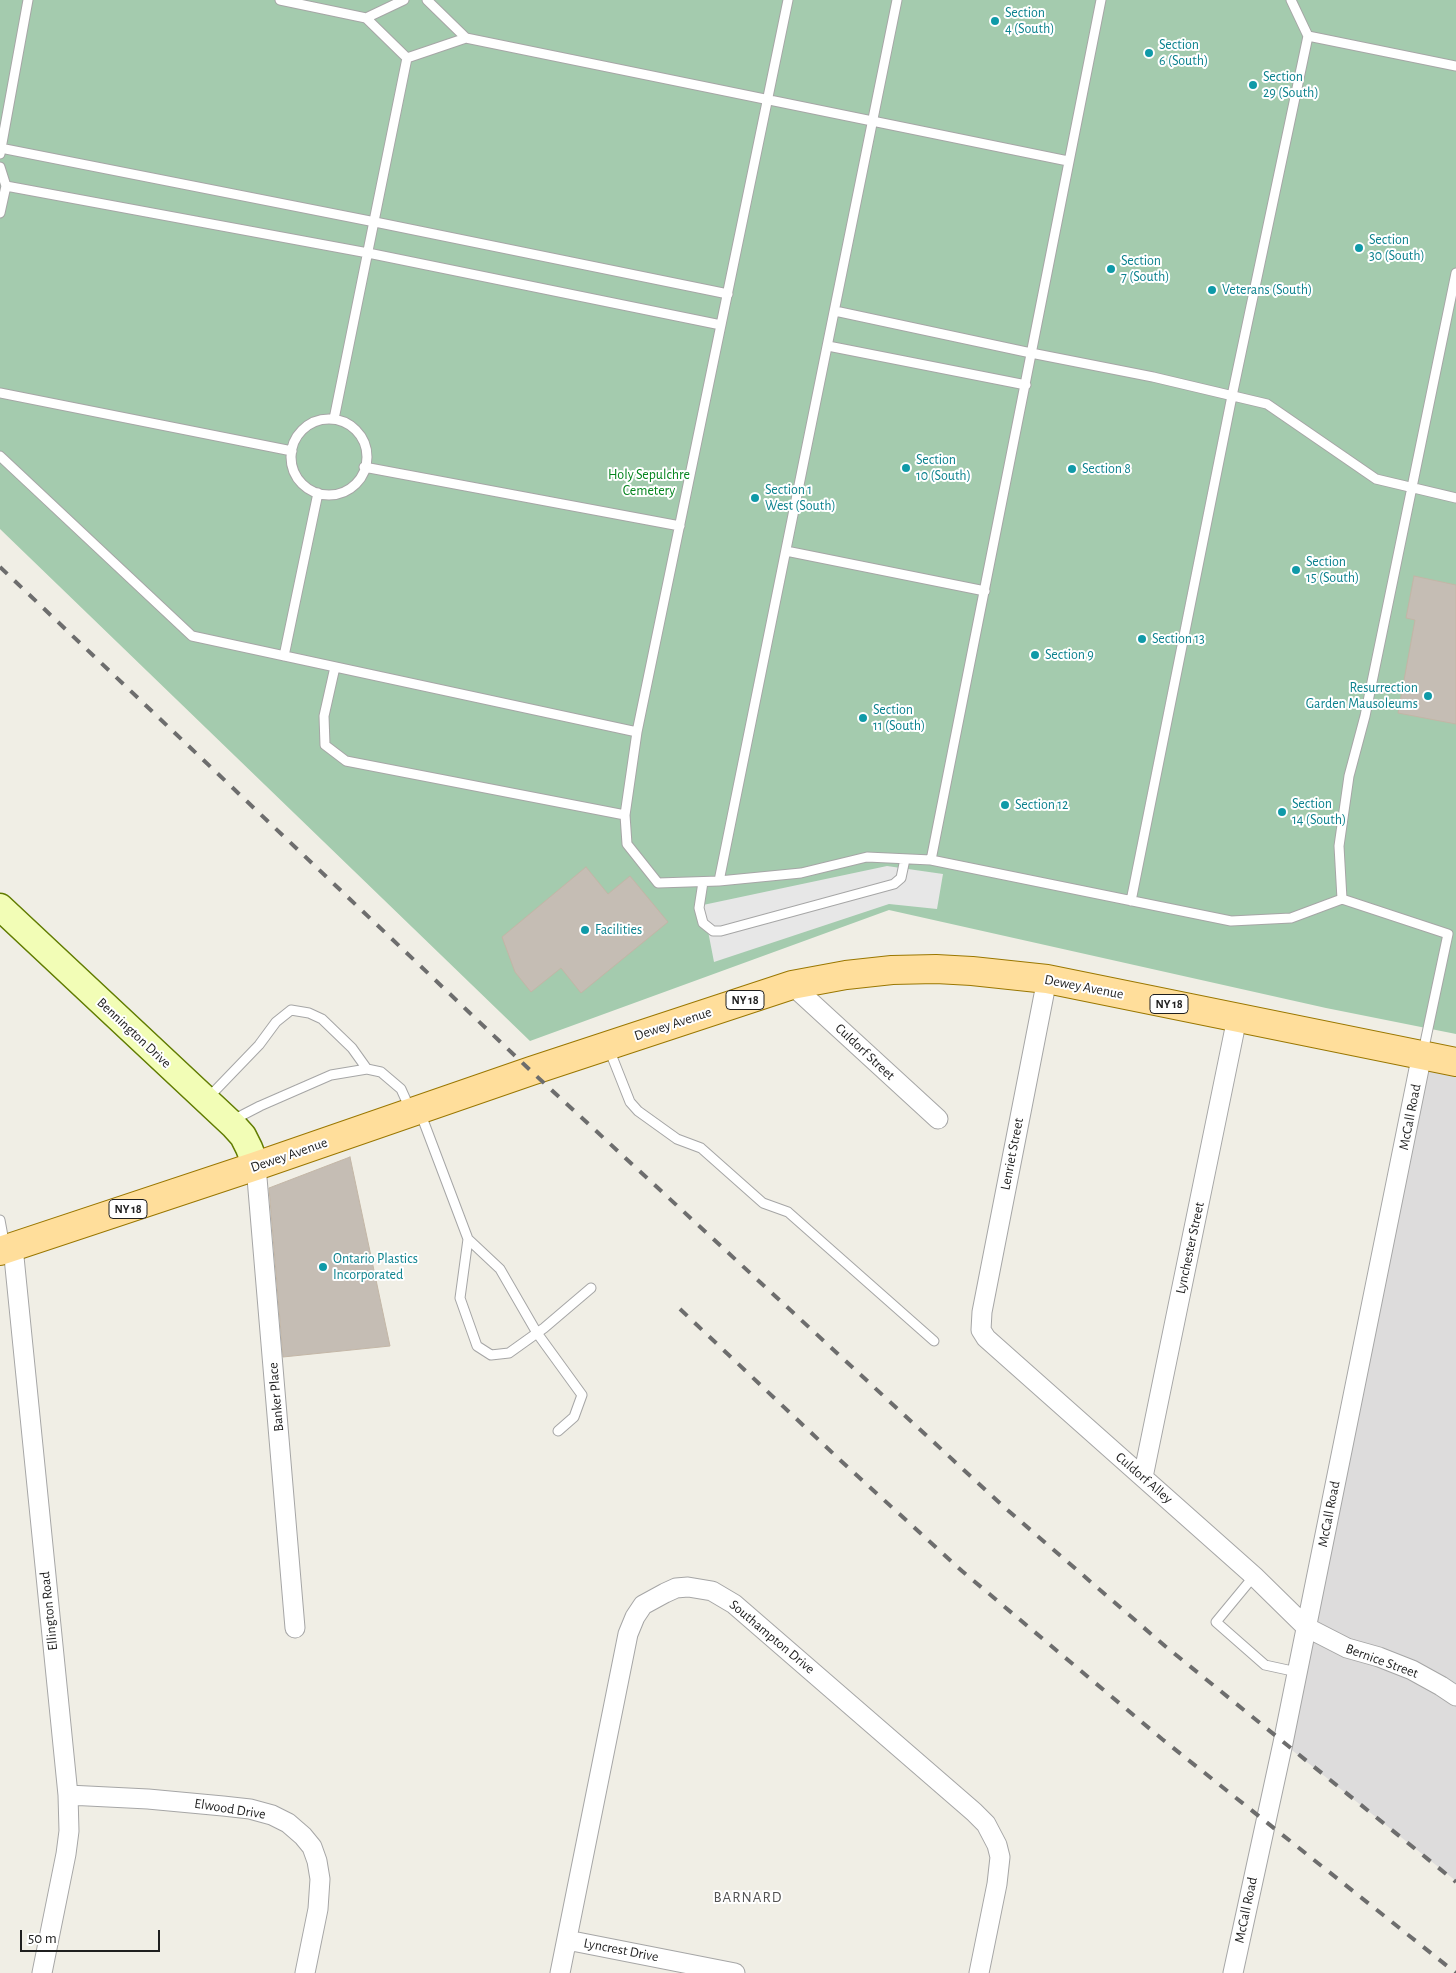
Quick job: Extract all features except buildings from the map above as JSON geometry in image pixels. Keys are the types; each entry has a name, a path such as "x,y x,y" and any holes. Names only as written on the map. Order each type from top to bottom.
{"main road":[{"name":"Dewey Avenue","path":"6,1249 792,985 846,975 918,970 972,971 1047,979 1456,1062"}],"street":[{"name":"Bennington Drive","path":"0,907 243,1136 256,1166"},
{"name":"Lenriet Street","path":"981,1330 982,1312 1047,979"},
{"name":"Culdorf Street","path":"792,985 938,1119"},
{"name":"Lynchester Street","path":"1143,1477 1237,1018"},
{"name":"McCall Road","path":"1233,1973 1297,1672 1422,1054"},
{"name":"Banker Place","path":"256,1166 295,1628"},
{"name":"Ellington Road","path":"6,1249 68,1795 69,1831 66,1854 42,1973"},
{"name":"Culdorf Alley","path":"981,1330 992,1345 1254,1576 1306,1627"},
{"name":"Southampton Drive","path":"560,1973 628,1634 643,1606 654,1598 676,1588 700,1588 712,1591 734,1604 986,1824 997,1845 1000,1857 997,1884 979,1973"},
{"name":"Bernice Street","path":"1306,1627 1347,1648 1380,1657 1412,1670 1456,1696"},
{"name":"Elwood Drive","path":"68,1795 148,1799 224,1806 265,1813 288,1823 312,1847 320,1878 321,1893 305,1973"},
{"name":"Lyncrest Drive","path":"566,1940 735,1973"}],"lane":[{"path":"0,154 28,0"},
{"path":"280,0 366,18 408,58"},
{"path":"366,18 404,0"},
{"path":"427,0 466,38"},
{"path":"788,0 637,732 625,814 627,844 658,883 719,881 801,873 867,857 931,860 1231,921 1291,918 1342,899 1452,934 1422,1054"},
{"path":"719,881 897,0"},
{"path":"931,860 1101,0"},
{"path":"1131,900 1232,396 1308,36 1291,0"},
{"path":"1308,36 1456,66"},
{"path":"408,58 466,38 1068,161"},
{"path":"334,419 408,58"},
{"path":"0,148 728,294"},
{"path":"0,167 6,186 0,213"},
{"path":"6,186 368,254 721,325"},
{"path":"1342,899 1339,846 1350,776 1365,716 1456,272"},
{"path":"835,311 1153,377 1267,404 1376,479 1411,489 1456,498"},
{"path":"828,346 1026,385"},
{"path":"0,393 292,450"},
{"path":"334,419 346,422 364,440 367,452 362,477 354,486 343,493 318,494 308,489 294,472 291,462 292,450 295,439 302,430 317,421 334,419"},
{"path":"0,456 192,636 637,732"},
{"path":"364,467 680,526"},
{"path":"284,656 318,494"},
{"path":"786,551 985,591"},
{"path":"335,667 324,716 325,745 346,760 625,814"},
{"path":"703,882 700,908 703,923 713,930 721,932 894,884 901,878 905,859"},
{"path":"206,1100 258,1045 276,1022 291,1010 309,1013 322,1019 352,1048 367,1069"},
{"path":"607,1046 630,1102 638,1111 677,1139 701,1148 763,1203 788,1212 934,1341"},
{"path":"229,1122 260,1106 331,1075 367,1069 381,1072 401,1089 415,1111 468,1239 500,1269 537,1333 582,1395 574,1417 558,1431"},
{"path":"0,1220 6,1249"},
{"path":"468,1239 460,1298 477,1346 491,1355 509,1353 537,1333 591,1288"},
{"path":"1254,1576 1216,1622 1265,1665 1297,1672"}],"shaded area":[{"path":"887,866 943,874 937,909 889,904 714,962 703,905"},
{"path":"1429,1057 1456,1062 1456,1881 1283,1743"}],"green space":[{"name":"Holy Sepulchre Cemetery","path":"0,0 1456,0 1456,1034 1326,1008 889,910 530,1041 0,529"}],"railway":[{"path":"0,567 531,1071 1004,1507 1165,1646 1456,1882"},
{"path":"680,1309 840,1460 962,1571 1162,1739 1456,1973"}],"place":[{"name":"Section 4 (South)","path":"995,21"},
{"name":"Section 6 (South)","path":"1149,53"},
{"name":"Section 29 (South)","path":"1253,85"},
{"name":"Section 30 (South)","path":"1359,248"},
{"name":"Section 7 (South)","path":"1111,269"},
{"name":"Veterans (South)","path":"1212,290"},
{"name":"Section 10 (South)","path":"906,468"},
{"name":"Section 8","path":"1072,469"},
{"name":"Section 1 West (South)","path":"755,498"},
{"name":"Section 15 (South)","path":"1296,570"},
{"name":"Section 13","path":"1142,639"},
{"name":"Section 9","path":"1035,655"},
{"name":"Resurrection Garden Mausoleums","path":"1428,696"},
{"name":"Section 11 (South)","path":"863,718"},
{"name":"Section 12","path":"1005,805"},
{"name":"Section 14 (South)","path":"1282,812"},
{"name":"Facilities","path":"585,930"},
{"name":"Ontario Plastics Incorporated","path":"323,1267"}],"district":[{"name":"BARNARD","path":"748,1897"}]}
